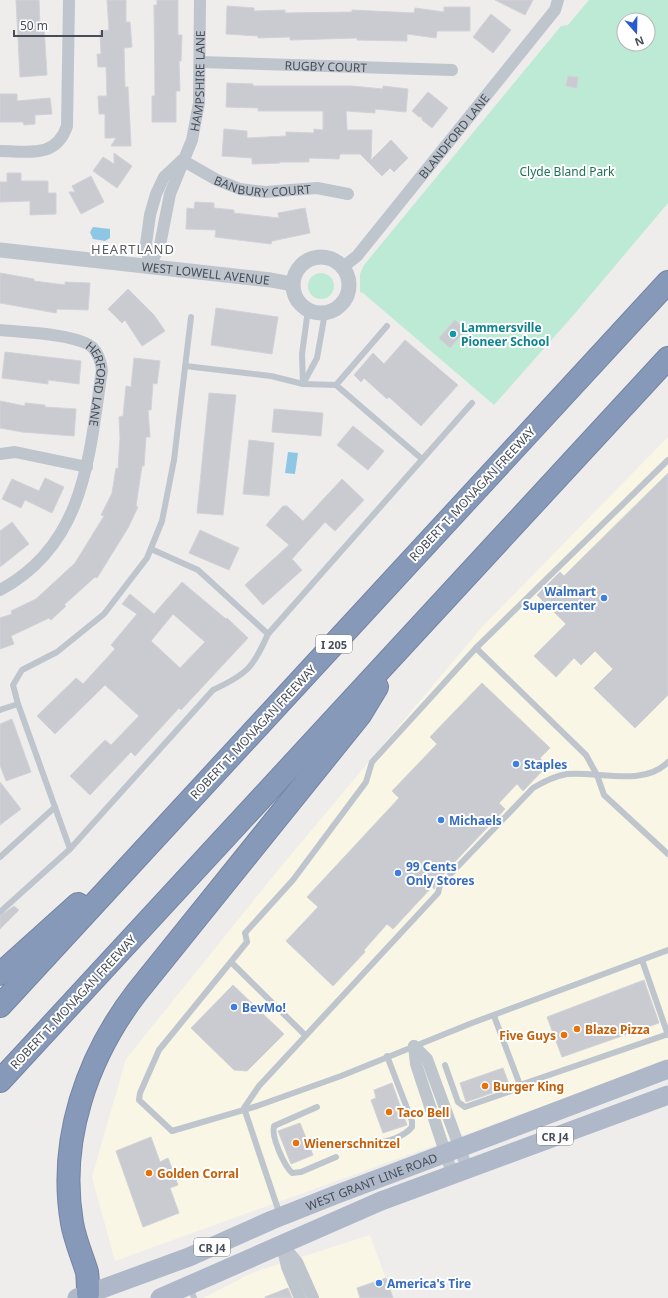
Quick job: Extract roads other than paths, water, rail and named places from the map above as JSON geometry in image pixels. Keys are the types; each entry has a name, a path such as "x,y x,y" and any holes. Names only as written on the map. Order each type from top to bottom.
{"highway":[{"name":"ROBERT T. MONAGAN FREEWAY","path":"0,1006 668,282"},
{"name":"ROBERT T. MONAGAN FREEWAY","path":"0,1090 7,1074 668,358"},
{"path":"82,1296 87,1274 72,1223 69,1168 72,1141 81,1100 98,1053 121,1013 137,992 360,715 400,648"},
{"path":"0,974 71,909 130,864"}],"main road":[{"name":"WEST GRANT LINE ROAD","path":"82,1296 189,1257 281,1216 452,1149 668,1068"},
{"name":"WEST GRANT LINE ROAD","path":"160,1298 192,1292 282,1244 381,1201 668,1095"}],"street":[{"path":"0,150 43,152 54,146 63,137 67,126 69,0"},
{"name":"HAMPSHIRE LANE","path":"150,266 160,245 167,209 182,160 192,140 199,103 200,0"},
{"name":"BLANDFORD LANE","path":"343,267 357,256 510,67 555,10 558,0"},
{"name":"RUGBY COURT","path":"200,62 452,70"},
{"name":"BANBURY COURT","path":"182,160 217,180 240,189 265,192 317,188 348,194"},
{"name":"WEST LOWELL AVENUE","path":"0,250 150,266 292,284"},
{"path":"323,257 335,261 343,267 349,284 346,297 338,307 325,313 314,313 302,307 294,296 292,284 293,278 300,266 311,258 323,257"},
{"name":"HERFORD LANE","path":"0,330 71,338 86,342 94,348 101,362 102,370 87,467 73,512 57,540 34,566 0,590"},
{"path":"0,454 15,452 87,467"},
{"path":"414,1046 427,1059 452,1149 460,1171"},
{"path":"282,1244 287,1268 300,1298"},
{"path":"282,1244 297,1262 313,1298"}],"lane":[{"path":"303,384 302,354 308,310"},
{"path":"303,384 317,358 325,313"},
{"path":"70,849 18,704 13,685 22,670 57,652 104,614 147,558 162,521 174,460 191,317"},
{"path":"336,385 387,326"},
{"path":"185,366 272,376 303,384 336,385 422,459"},
{"path":"0,912 70,849 213,690 238,678 258,658 268,634 472,403"},
{"path":"668,460 476,648 372,762 366,782 293,880 245,933 247,942 159,1050 143,1086 139,1100 172,1131 244,1108 257,1106 340,1076 387,1056 668,950"},
{"path":"151,549 198,570 268,634"},
{"path":"476,648 586,755 597,775 604,794 668,854"},
{"path":"0,710 18,704"},
{"path":"244,1108 259,1086 305,1034 313,1030 433,898 438,892 440,885 533,788 543,782 566,774 641,776 654,772 668,762"},
{"path":"0,857 55,807"},
{"path":"445,1065 458,1102 465,1107 514,1090 520,1085 668,1034 642,960"},
{"path":"231,962 305,1034"},
{"path":"494,1016 520,1085"},
{"path":"366,1146 393,1139 408,1132 412,1127 412,1121 387,1056"},
{"path":"317,1107 274,1126 272,1132 286,1168 292,1173 301,1172 336,1157"},
{"path":"244,1108 281,1216"}],"water":[{"path":"93,227 110,229 110,238 105,241 93,239 90,232"},
{"path":"288,452 298,453 295,474 285,473"}],"place":[{"name":"Lammersville Pioneer School","path":"453,334"},
{"name":"Walmart Supercenter","path":"604,598"},
{"name":"Staples","path":"516,764"},
{"name":"Michaels","path":"441,820"},
{"name":"99 Cents Only Stores","path":"398,873"},
{"name":"BevMo!","path":"234,1007"},
{"name":"Blaze Pizza","path":"577,1029"},
{"name":"Five Guys","path":"564,1035"},
{"name":"Burger King","path":"485,1086"},
{"name":"Taco Bell","path":"389,1112"},
{"name":"Wienerschnitzel","path":"296,1143"},
{"name":"Golden Corral","path":"149,1173"},
{"name":"America's Tire","path":"379,1283"}],"district":[{"name":"HEARTLAND","path":"133,249"}],"park label":[{"name":"Clyde Bland Park","path":"567,171"}]}
